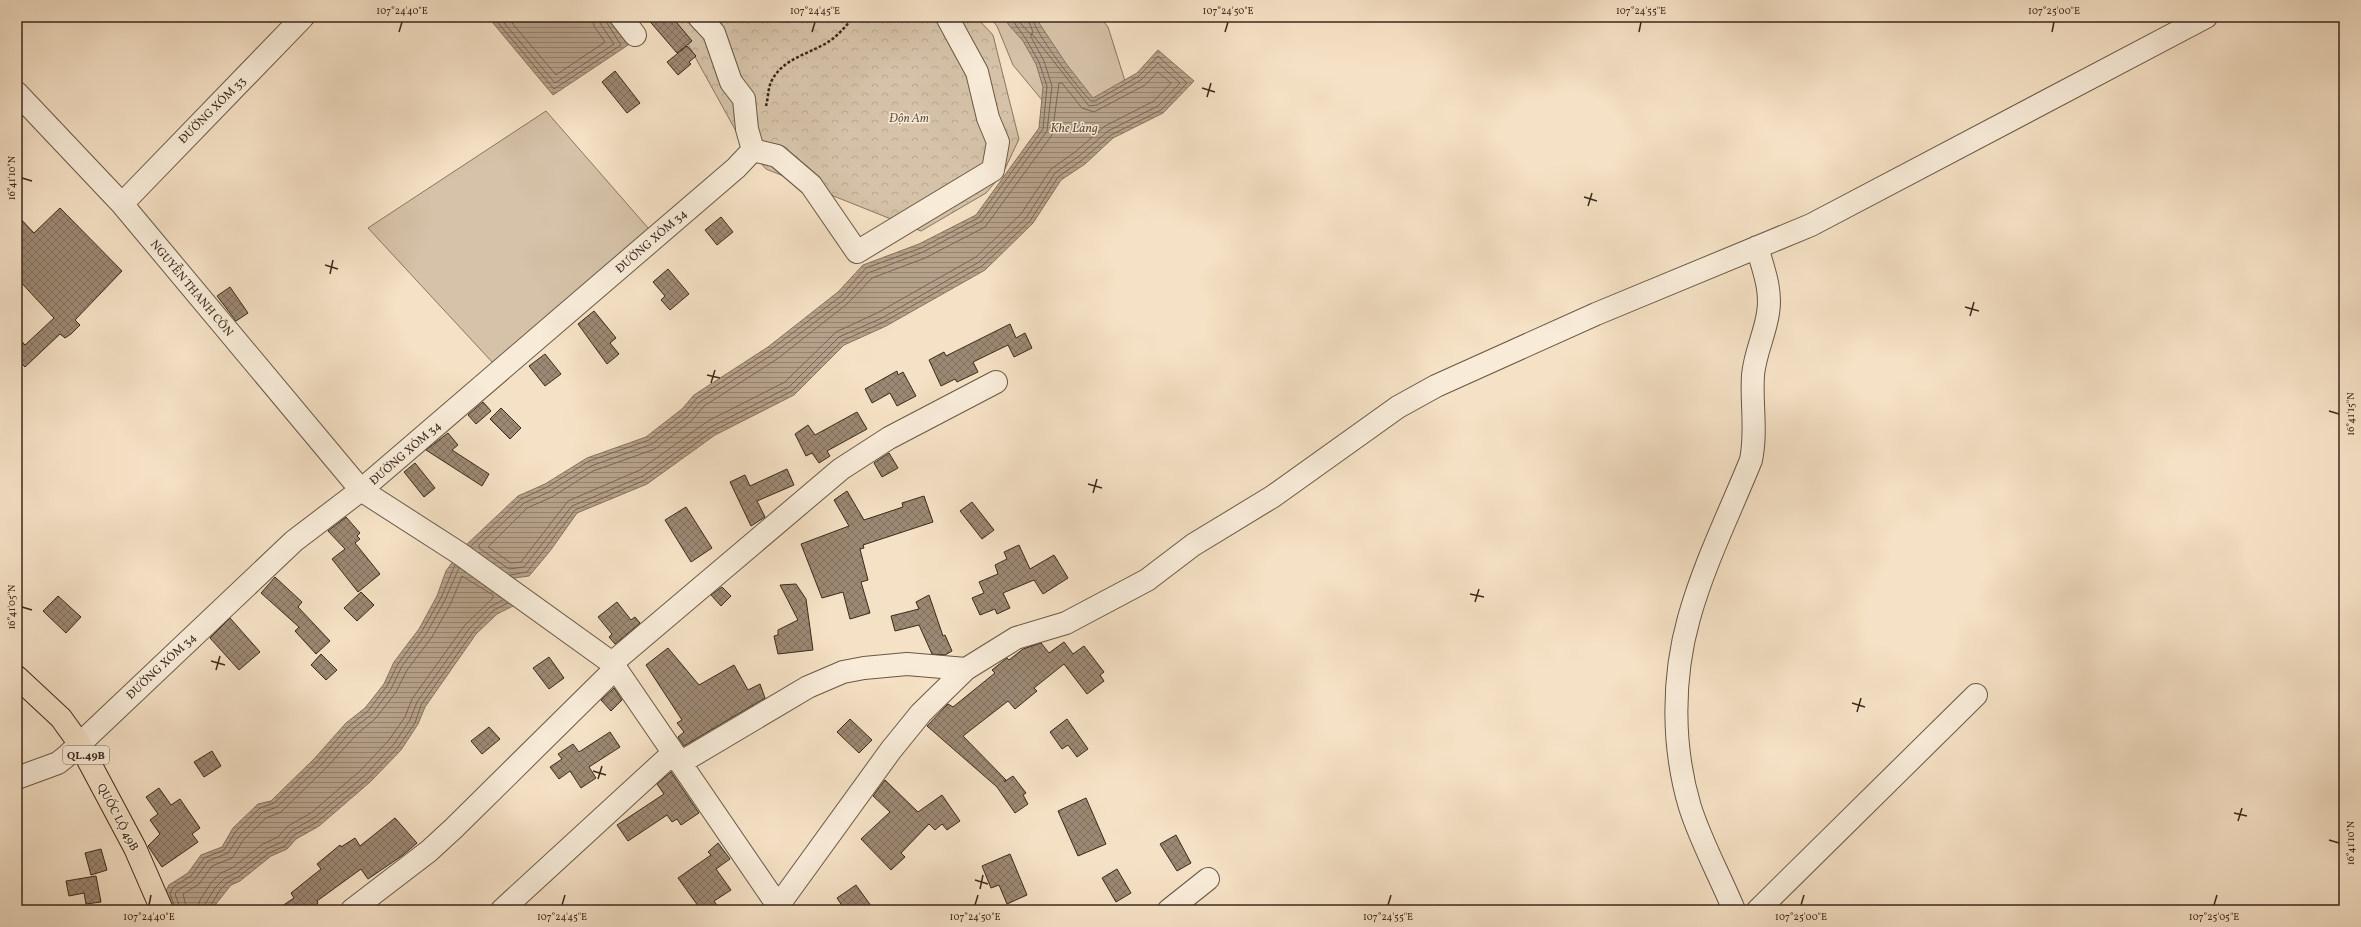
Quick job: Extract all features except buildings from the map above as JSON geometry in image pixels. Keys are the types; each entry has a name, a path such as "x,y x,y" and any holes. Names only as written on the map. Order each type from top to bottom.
{"main road":[{"name":"QUỐC LỘ 49B","path":"17,677 61,718 79,743 135,848 162,910"}],"street":[{"name":"ĐƯỜNG XÓM 33","path":"122,204 303,17"},
{"path":"621,17 635,35"},
{"path":"699,17 714,33 731,82 744,99 747,128 753,150 777,156 810,185 857,252 993,170 998,142 988,118 977,72 947,17"},
{"path":"779,909 891,750 921,713 966,669 1016,638 1066,623 1147,580 1193,545 1272,497 1398,407 1436,386 1596,314 1817,221 2206,17"},
{"name":"NGUYỄN THANH CÔN","path":"17,93 122,204 361,490 458,553 525,600 614,666 779,909"},
{"name":"ĐƯỜNG XÓM 34","path":"17,778 58,763 294,541 361,490 736,168 753,150"},
{"path":"1734,910 1691,808 1678,741 1678,697 1688,619 1751,460 1754,446 1753,375 1756,354 1768,312 1769,297 1766,279 1757,247"},
{"path":"352,910 429,851 454,828 614,666 841,469 889,438 996,382"},
{"path":"505,909 677,758 808,686 843,672 864,668 906,664 966,669"},
{"path":"1758,910 1976,695"},
{"path":"1169,910 1208,879"}],"path":[{"path":"766,107 771,82 785,66 792,59 821,47 840,34 853,17"}],"green space":[{"name":"Độn Am","path":"673,17 976,17 993,35 1019,139 1003,173 986,193 921,231 766,169 742,142"},
{"path":"989,17 1100,17 1108,27 1131,100 1045,177 1042,100 1013,65 997,26"},
{"path":"546,111 649,229 493,363 368,228"}],"water":[{"path":"488,17 606,17 628,45 553,95"},
{"name":"Khe Làng","path":"1006,17 1035,17 1067,65 1093,98 1137,73 1158,50 1194,81 1163,113 1113,138 1085,164 1061,180 1033,223 985,270 886,326 844,345 794,395 715,435 647,484 577,513 550,551 529,576 507,579 464,547 518,496 545,484 587,458 646,437 682,409 694,395 768,347 838,292 863,265 919,244 976,215 1039,128 1043,87 1036,64 1023,41 1008,24"},
{"path":"459,553 525,600 497,614 476,634 425,707 418,724 401,750 370,782 319,826 296,839 287,849 271,856 240,881 231,885 211,910 172,910 165,893 169,885 188,873 201,855 222,847 233,828 258,804 271,801 315,758 346,723 365,708 384,684 394,662 419,629 437,596 446,571"}]}
